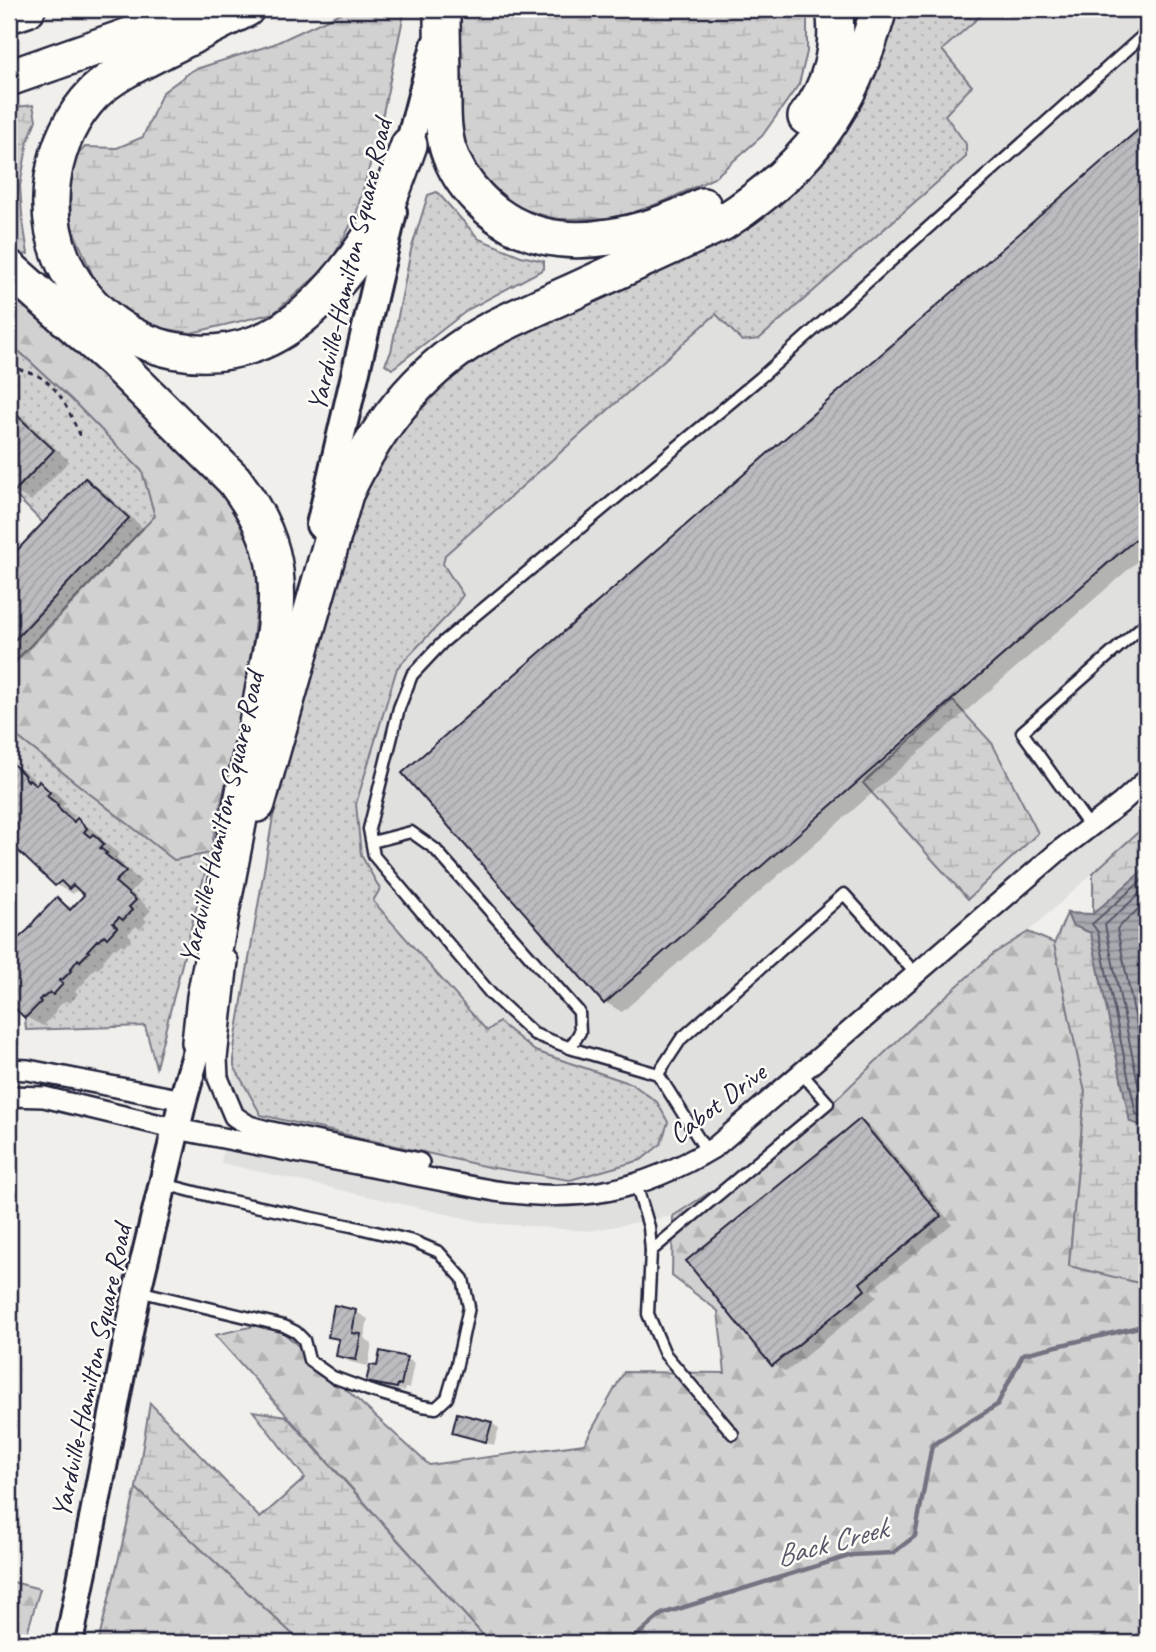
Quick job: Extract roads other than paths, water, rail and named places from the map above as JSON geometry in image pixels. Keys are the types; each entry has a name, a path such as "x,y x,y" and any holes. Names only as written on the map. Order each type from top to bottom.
{"highway":[{"path":"9,15 27,9"},
{"path":"9,78 207,9"},
{"path":"246,9 111,79 93,94 76,115 64,138 55,163 51,189 51,216 56,242 76,285 90,304 108,320 130,335 154,346 180,352 207,353 233,350 256,343 290,326 348,269 368,240 385,210 409,145"},
{"path":"443,12 443,129 459,173 486,207 505,221 551,239 574,241 631,233 666,223 731,189 760,167 811,111 823,90 836,47 834,9"},
{"path":"257,804 345,494 376,434 401,402 450,356 490,330 722,223 780,181 804,157 843,103 860,67 879,9"},
{"path":"9,268 115,362 234,480 257,513 272,550 278,606 274,634 205,997 200,1042"}],"street":[{"name":"Yardville-Hamilton Square Road","path":"69,1643 137,1291 183,1100 234,908 323,513 443,12"},
{"name":"Cabot Drive","path":"9,1096 44,1097 177,1129 530,1196 591,1194 636,1184 684,1165 715,1147 1060,850 1147,779"},
{"path":"234,908 217,1058 218,1078 234,1116 249,1126 267,1131 454,1171 495,1191"},
{"path":"9,1069 28,1070 183,1100"}],"lane":[{"path":"708,1152 658,1074 570,1048 534,1034 491,994 374,856 369,829 399,708 412,675 442,643 760,378 1147,32"},
{"path":"1090,827 1022,732 1147,622"},
{"path":"372,842 411,832 435,849 579,1012 580,1031 570,1048"},
{"path":"658,1074 681,1039 844,894 916,974"},
{"path":"651,1251 828,1103 801,1073"},
{"path":"137,1291 285,1326 303,1340 309,1360 333,1377 422,1406 436,1408 447,1398 457,1364 468,1307 463,1279 439,1252 413,1241 163,1184"},
{"path":"636,1184 649,1227 651,1251 648,1314 664,1354 733,1434"}],"water":[{"path":"1147,867 1147,1127 1130,1122 1091,933 1072,925 1067,913 1093,914"}],"waterway":[{"name":"Back Creek","path":"628,1643 662,1614 852,1555 893,1553 915,1536 932,1445 997,1405 1023,1354 1147,1325"}]}
